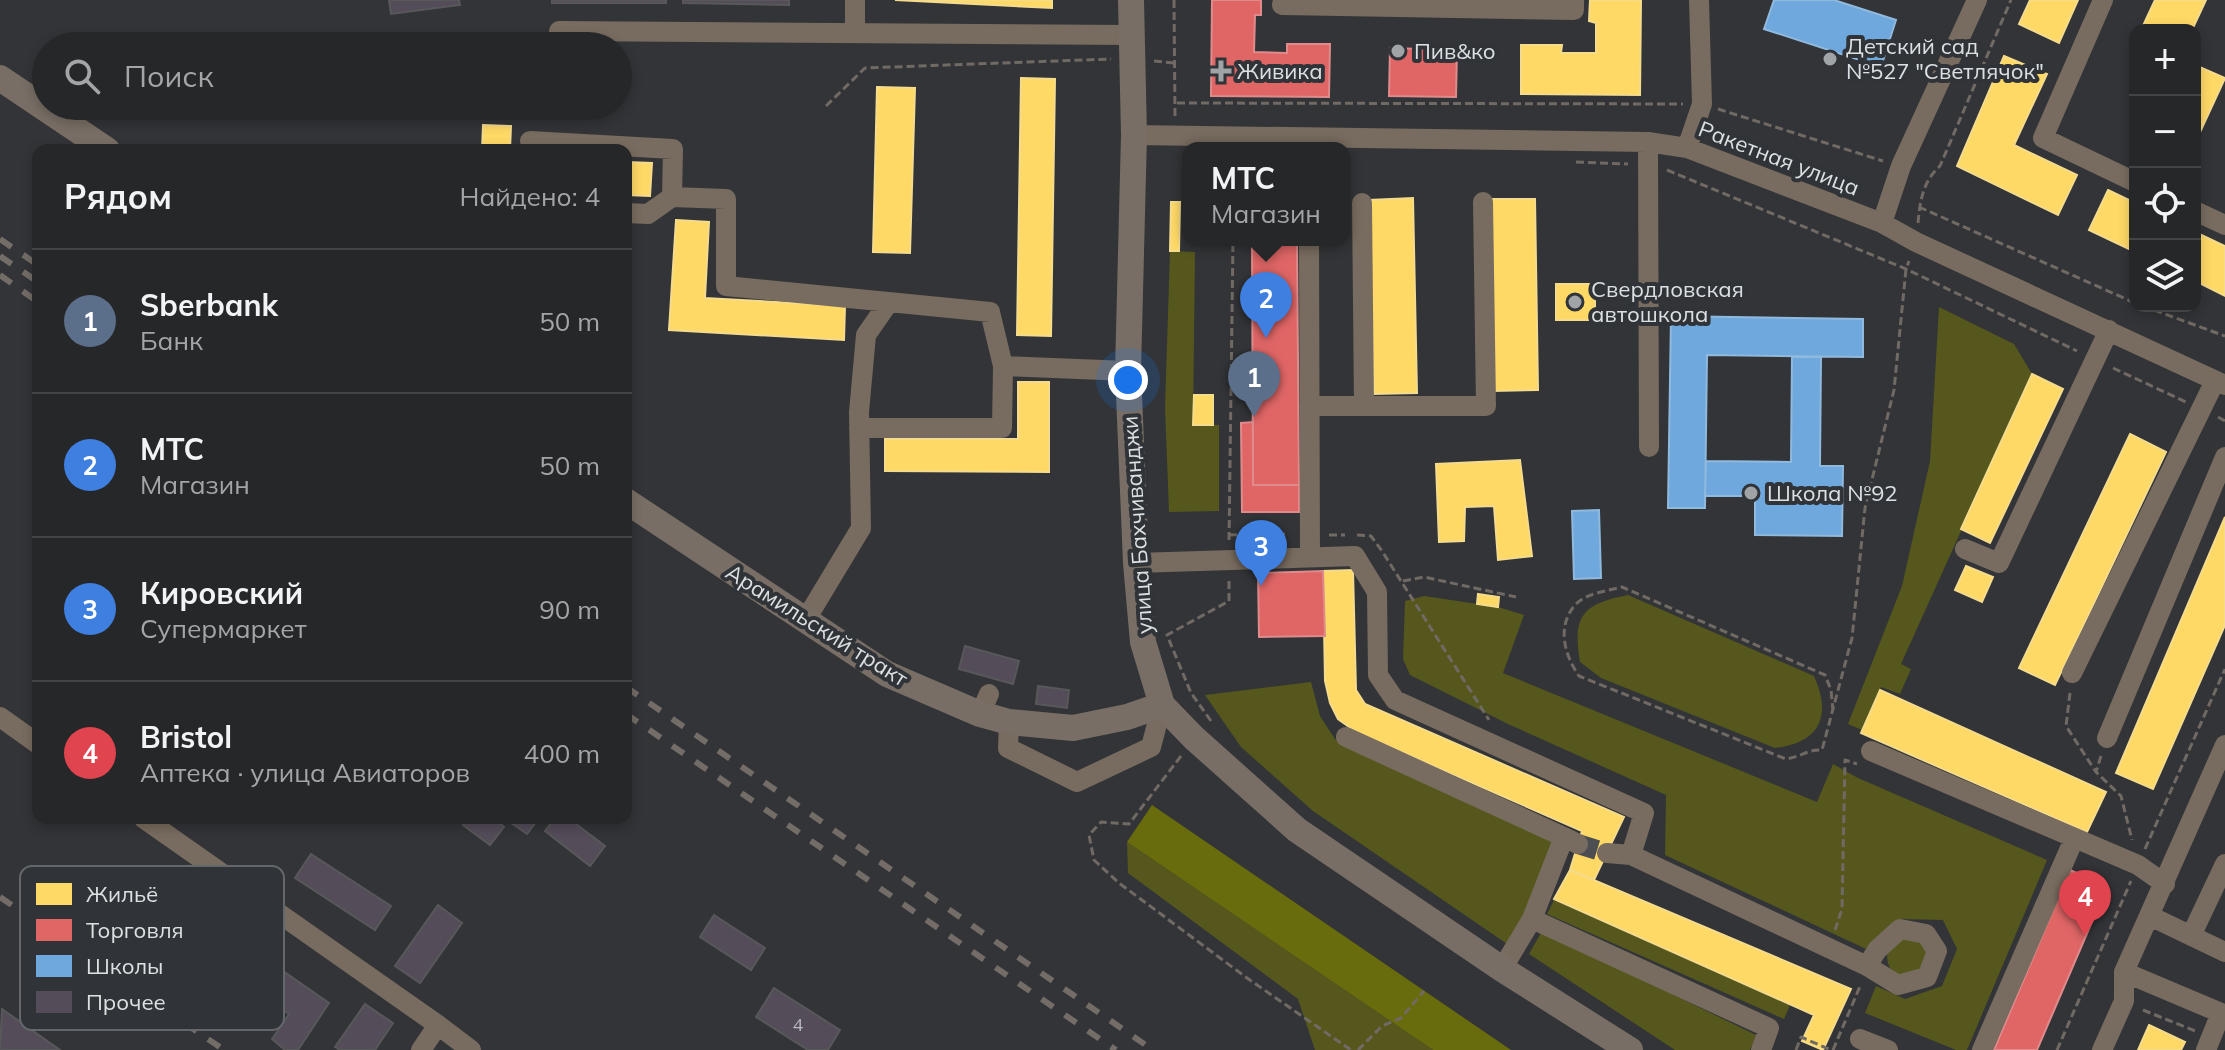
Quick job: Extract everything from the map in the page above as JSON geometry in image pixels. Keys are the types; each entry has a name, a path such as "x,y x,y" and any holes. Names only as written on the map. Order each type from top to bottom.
{"main road":[{"name":"улица Бахчиванджи","path":"1131,0 1134,135 1128,371 1136,563 1143,642 1162,705 1205,727 1297,830 1502,969 1630,1050"},
{"path":"0,78 32,100"},
{"path":"62,120 98,144"},
{"name":"Арамильский тракт","path":"632,505 887,674 984,704 1009,722 1073,728 1127,717 1162,705"}],"street":[{"path":"855,0 855,33"},
{"path":"1283,0 1282,5 1574,10 1574,0"},
{"path":"1687,148 1702,104 1699,0"},
{"path":"1882,223 1901,166 1954,36 1977,0"},
{"path":"2103,0 2043,138 2129,179"},
{"path":"559,31 855,33 1131,47"},
{"name":"Ракетная улица","path":"1134,135 1648,142 1687,148 1882,223 1916,242 2220,383"},
{"path":"530,141 584,144"},
{"path":"1648,142 1649,447"},
{"path":"632,147 673,149 672,197"},
{"path":"632,213 648,214 672,197 726,199 726,286 990,312 1003,366 1002,428 859,428"},
{"path":"1309,406 1486,406 1483,202"},
{"path":"1362,203 1364,406"},
{"path":"2201,214 2225,225"},
{"path":"1309,246 1310,557"},
{"path":"805,621 861,528 859,428 866,335 889,302"},
{"path":"1965,549 1999,563 2109,330"},
{"path":"1003,366 1128,371"},
{"path":"2072,673 2202,409 2220,383"},
{"path":"2107,738 2225,457"},
{"path":"1136,563 1355,556 1377,592 1378,675 1395,700 1644,813 1631,855"},
{"path":"1009,722 1008,748 1077,782 1151,747 1162,705"},
{"path":"0,717 32,740"},
{"path":"1346,737 1571,840 1532,919 1502,969"},
{"path":"2102,1050 2124,1001 2124,972 2225,745"},
{"path":"1871,751 2138,865 2165,884"},
{"path":"152,824 211,866"},
{"path":"1982,1050 2074,839"},
{"path":"1607,853 1631,855 1867,966"},
{"path":"2191,936 2225,864"},
{"path":"2150,916 2225,952"},
{"path":"284,917 471,1050"},
{"path":"1532,919 1769,1028 1761,1050"},
{"path":"2124,972 2221,1013 2203,1042"},
{"path":"421,1050 438,1025"},
{"path":"1860,1039 1888,1050"}],"path":[{"path":"1173,135 1177,103 1174,0"},
{"path":"1833,711 1831,690 1825,675 1622,587 1592,595 1576,605 1569,617 1564,639 1567,658 1579,676 1786,759 1800,757 1811,749 1822,750 1833,711 1852,638 1865,508 1894,390 1906,269 1916,242 1919,207 1928,177 1940,166 2011,0"},
{"path":"826,106 865,68 1131,47 1175,63"},
{"path":"1177,103 1702,104 1901,166"},
{"path":"1572,162 1649,164 1681,174 1906,269 2225,421"},
{"path":"1919,207 2129,300"},
{"path":"1233,246 1229,601 1167,635 1205,727 1129,824 1101,822 1089,835 1094,860 1119,883 1351,1050"},
{"path":"2159,312 2225,336"},
{"path":"1403,581 1424,577 1516,597"},
{"path":"2072,673 2066,726 2096,772 2121,796 2138,865"},
{"path":"2096,772 2107,738"},
{"path":"1828,949 1842,909 1845,760"},
{"path":"1358,1050 1382,1026 1401,1018 1424,991"},
{"path":"2137,1008 2203,1042"},
{"path":"1796,1050 1801,1037 1831,1050"}],"shaded area":[{"path":"1170,251 1195,252 1193,424 1219,425 1219,511 1169,512 1165,407"},
{"path":"1939,307 2014,344 2032,374 1901,664 1911,669 1900,694 1881,687 1862,730 1848,724 1902,586 1930,461"},
{"path":"1628,595 1814,676 1822,703 1818,725 1812,734 1790,745 1775,748 1601,678 1580,662 1580,623 1591,608"},
{"path":"1424,596 1498,607 1524,615 1503,673 1817,802 1833,764 1858,778 2047,860 1967,1050 1956,1050 1865,1013 1876,986 1905,999 1942,986 1957,949 1943,920 1901,919 1866,949 1665,855 1666,795 1508,724 1410,675 1403,659 1405,601"},
{"path":"1311,682 1320,716 1335,739 1564,837 1513,948 1313,811 1241,747 1205,695"},
{"path":"1152,805 1511,1050 1433,1050 1127,842"},
{"path":"1127,842 1433,1050 1315,1050 1298,999 1128,873"},
{"path":"1554,900 1790,1005 1784,1019 1547,914"},
{"path":"1542,931 1756,1035 1750,1050 1675,1050 1529,954"},
{"path":"1907,934 1930,937 1929,974 1905,980 1891,969 1887,952"}],"building: Жильё":[{"path":"895,0 1052,0 1052,8"},
{"path":"1590,0 1641,0 1640,95 1521,94 1521,45 1562,45 1561,53 1596,53 1596,23 1589,21"},
{"path":"2030,0 2078,0 2059,43 2019,24"},
{"path":"2155,0 2206,0 2195,24 2144,24"},
{"path":"2004,56 2047,74 2014,145 2077,175 2058,215 1957,166"},
{"path":"2201,68 2225,78 2201,130"},
{"path":"1021,78 1055,79 1051,336 1017,335"},
{"path":"877,87 915,88 910,253 873,252"},
{"path":"483,125 511,126 510,144 482,144"},
{"path":"632,162 652,163 650,196 632,195"},
{"path":"2108,190 2129,200 2129,249 2089,230"},
{"path":"1413,198 1417,393 1374,394 1369,200"},
{"path":"1490,199 1535,199 1538,390 1493,391"},
{"path":"1171,202 1180,202 1179,251 1170,251"},
{"path":"676,220 709,222 705,298 845,306 844,340 669,330"},
{"path":"2201,235 2225,246 2225,296 2201,284"},
{"name":"Свердловская автошкола","path":"1556,284 1595,284 1595,320 1556,320"},
{"path":"2032,374 2063,389 1990,543 1961,529"},
{"path":"1018,382 1049,382 1049,472 885,471 885,439 1018,439"},
{"path":"1194,395 1213,395 1213,425 1193,425"},
{"path":"2130,434 2166,452 2055,685 2019,668"},
{"path":"1520,460 1532,556 1498,560 1494,506 1465,507 1464,541 1439,542 1436,464"},
{"path":"2225,517 2225,625 2153,789 2116,773"},
{"path":"1966,566 1993,577 1982,602 1955,590"},
{"path":"1353,570 1356,690 1365,704 1624,817 1594,880 1570,870 1582,831 1356,732 1338,719 1325,681 1323,571"},
{"path":"1478,594 1499,597 1498,607 1477,604"},
{"path":"1880,690 2106,792 2087,832 1861,733"},
{"path":"1570,870 1851,989 1823,1050 1802,1041 1814,1015 1554,899"},
{"path":"2149,1025 2185,1042 2181,1050 2138,1050"}],"building: Торговля":[{"path":"1212,0 1261,0 1261,15 1255,15 1254,52 1287,53 1287,44 1330,44 1329,97 1211,96"},
{"path":"1390,48 1457,50 1456,97 1389,96"},
{"path":"1252,246 1297,246 1299,485 1253,485"},
{"path":"1253,422 1253,485 1299,485 1299,512 1242,512 1241,423"},
{"path":"1323,571 1325,636 1259,637 1258,573"},
{"path":"2070,870 2107,887 2037,1050 1994,1050"}],"building: Школы":[{"path":"1774,0 1834,0 1896,20 1881,67 1764,29"},
{"path":"1671,316 1863,319 1863,357 1707,355 1705,508 1668,508"},
{"path":"1792,357 1821,357 1820,466 1843,466 1842,536 1755,535 1755,496 1705,496 1706,461 1791,462"},
{"path":"1599,510 1601,578 1574,579 1572,511"}],"building: Прочее":[{"path":"389,0 459,0 460,5 391,14"},
{"path":"552,0 666,0 666,3 552,3"},
{"path":"683,0 789,0 789,5 683,3"},
{"path":"965,646 1019,661 1013,684 959,669"},
{"path":"1038,686 1069,690 1067,708 1036,704"},
{"path":"500,824 504,827 490,845 463,825"},
{"path":"512,824 534,824 527,834"},
{"path":"550,824 576,824 605,846 590,866 545,831"},
{"path":"311,854 391,906 375,930 295,878"},
{"path":"438,905 462,923 420,983 395,966"},
{"path":"714,915 765,948 751,970 700,937"},
{"path":"284,972 329,1003 298,1050 285,1050 272,1039 278,1030 284,1030 284,1021 289,1014 284,1010"},
{"path":"774,988 840,1030 828,1050 808,1050 756,1017"},
{"path":"365,1004 393,1023 375,1050 340,1050 335,1047"},
{"path":"2,1009 20,1022 20,1030 32,1030 60,1050 0,1050"}],"tunnel":[{"path":"1578,844 1607,853"}],"railway":[{"path":"0,239 32,261"},
{"path":"0,256 32,278"},
{"path":"0,275 32,298"},
{"path":"632,691 1153,1050"},
{"path":"632,718 1116,1050"},
{"path":"0,897 20,911"},
{"path":"195,1030 224,1050"}],"place":[{"name":"Пив&ко","path":"1398,51"},
{"name":"Детский сад №527 \"Светлячок\"","path":"1830,59"},
{"name":"Живика","path":"1221,71"},
{"name":"Свердловская автошкола","path":"1575,302"},
{"name":"МТС","path":"1266,338"},
{"name":"Sberbank","path":"1254,417"},
{"name":"Школа №92","path":"1751,493"},
{"name":"Кировский","path":"1261,586"},
{"name":"Bristol","path":"2085,936"}]}
